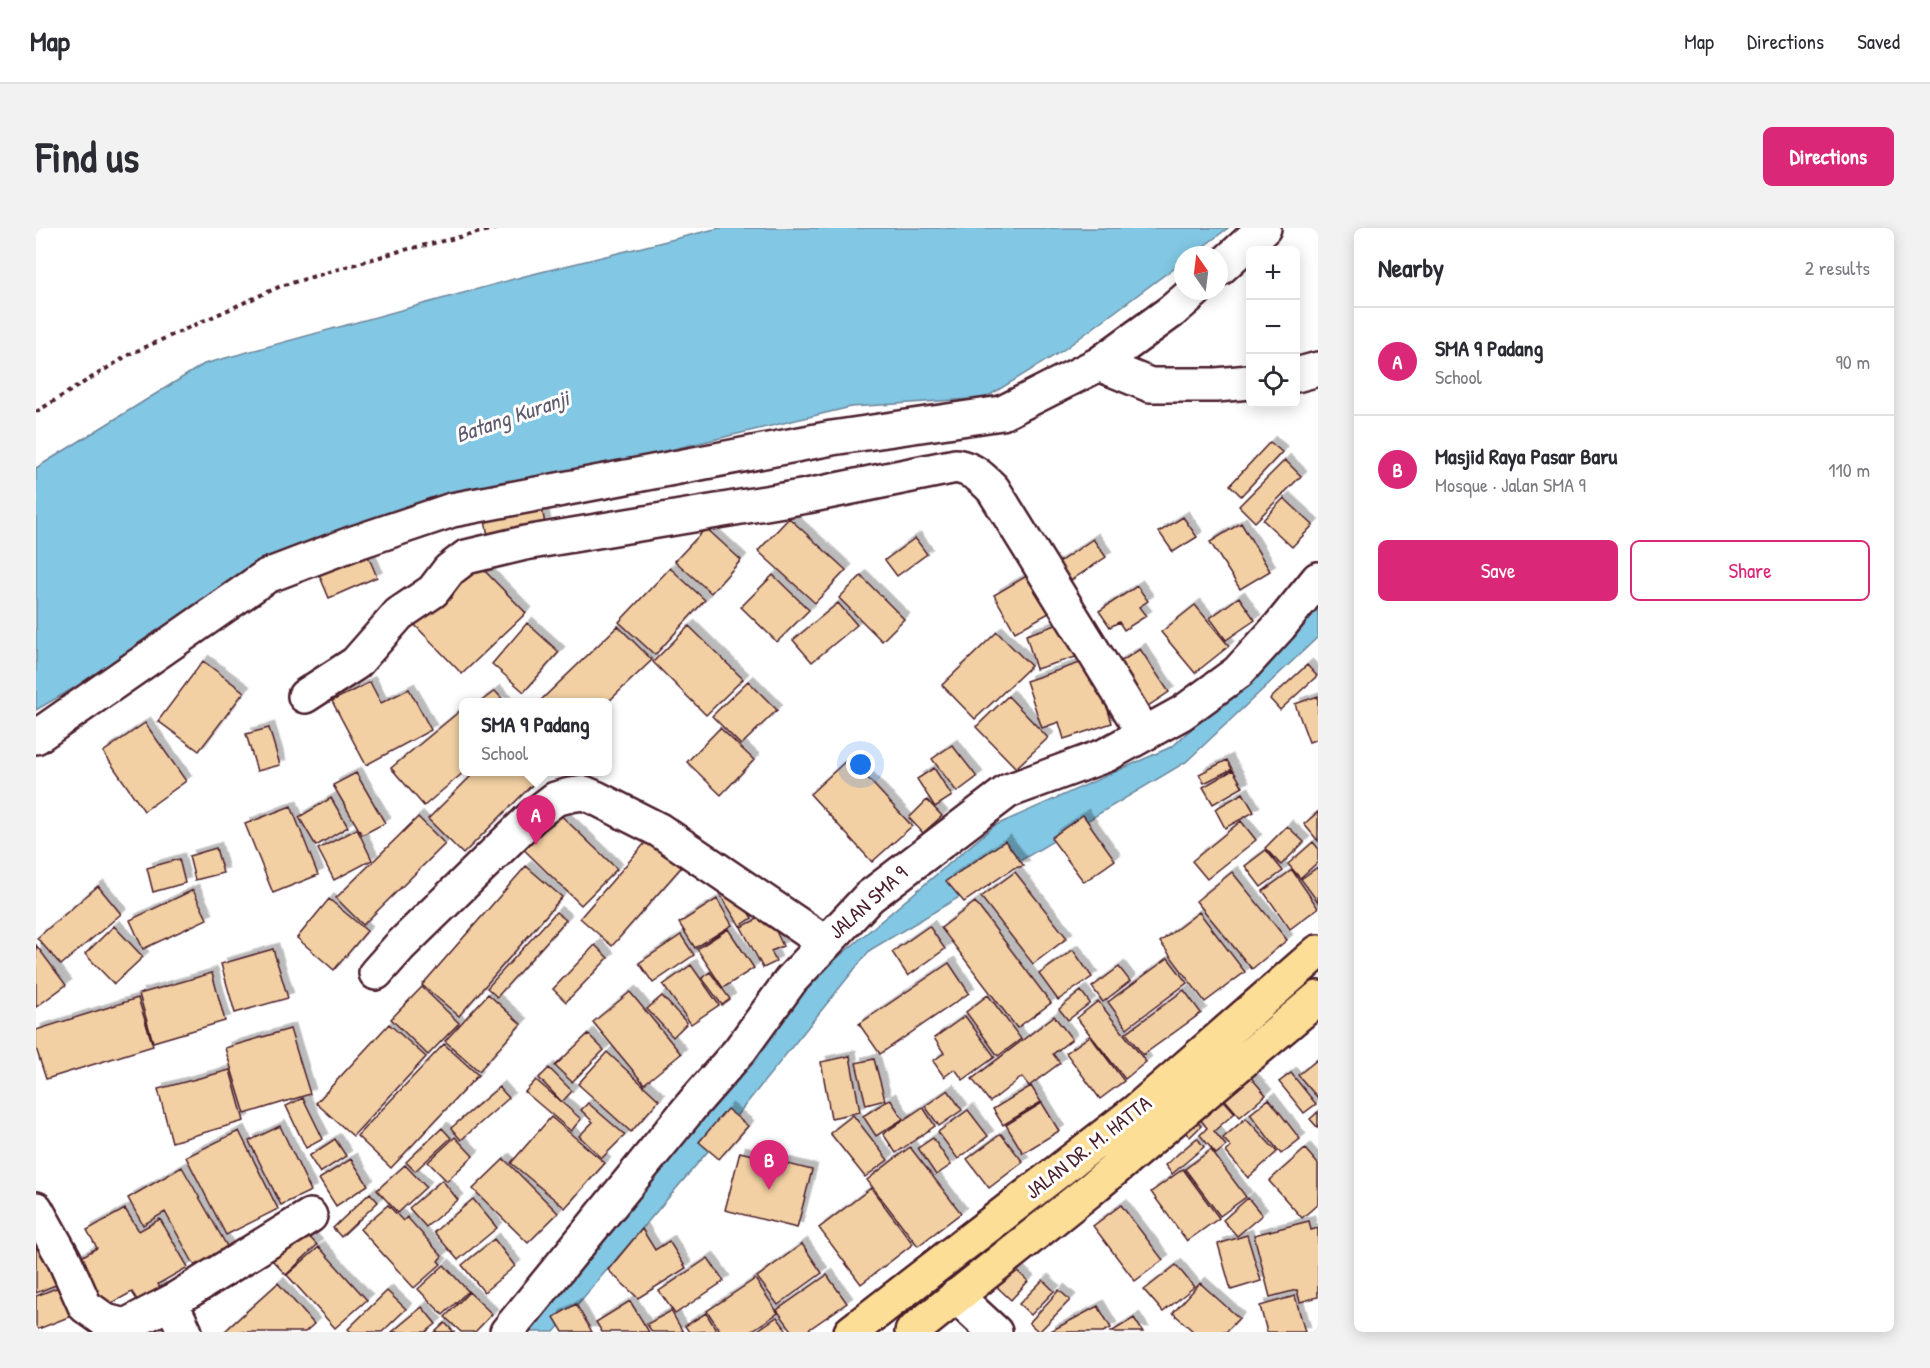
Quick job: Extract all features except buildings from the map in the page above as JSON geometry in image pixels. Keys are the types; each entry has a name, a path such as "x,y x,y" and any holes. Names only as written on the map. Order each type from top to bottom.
{"main road":[{"name":"JALAN DR. M. HATTA","path":"851,1332 1136,1111 1318,952"},
{"name":"JALAN DR. M. HATTA","path":"912,1332 1090,1190 1318,998"},
{"path":"1257,1007 1277,1032"}],"street":[{"path":"1228,261 1263,228"},
{"path":"36,737 267,576 351,544 452,510 832,438 1002,413 1099,364 1185,300"},
{"path":"1099,364 1150,385 1246,382"},
{"path":"1300,374 1318,369"},
{"path":"305,696 356,663 399,614 433,591 449,570 466,557 525,543 807,496 956,466 968,468 979,474 993,489 1144,733"},
{"name":"JALAN SMA 9","path":"507,1332 678,1122 740,1050 791,980 869,897 1008,791 1106,755 1182,713 1238,672 1318,579"},
{"path":"376,973 400,946 533,816 555,799 584,793 659,830 825,942"},
{"path":"36,1209 64,1259 85,1306 106,1321 125,1326 171,1302 310,1216"},
{"path":"956,1296 995,1332"},
{"path":"171,1302 185,1332"}],"path":[{"path":"36,412 130,354 281,286 400,251 498,228"}],"water":[{"name":"Batang Kuranji","path":"719,228 1228,228 1204,246 1174,246 1174,268 1062,351 985,398 851,407 357,524 36,710 36,468 204,364 525,276"},
{"path":"1318,609 1318,637 1186,762 870,950 709,1150 554,1332 530,1332 817,975 994,826 1173,746"}],"place":[{"name":"SMA 9 Padang","path":"536,845"},
{"name":"Masjid Raya Pasar Baru","path":"769,1190"}]}
